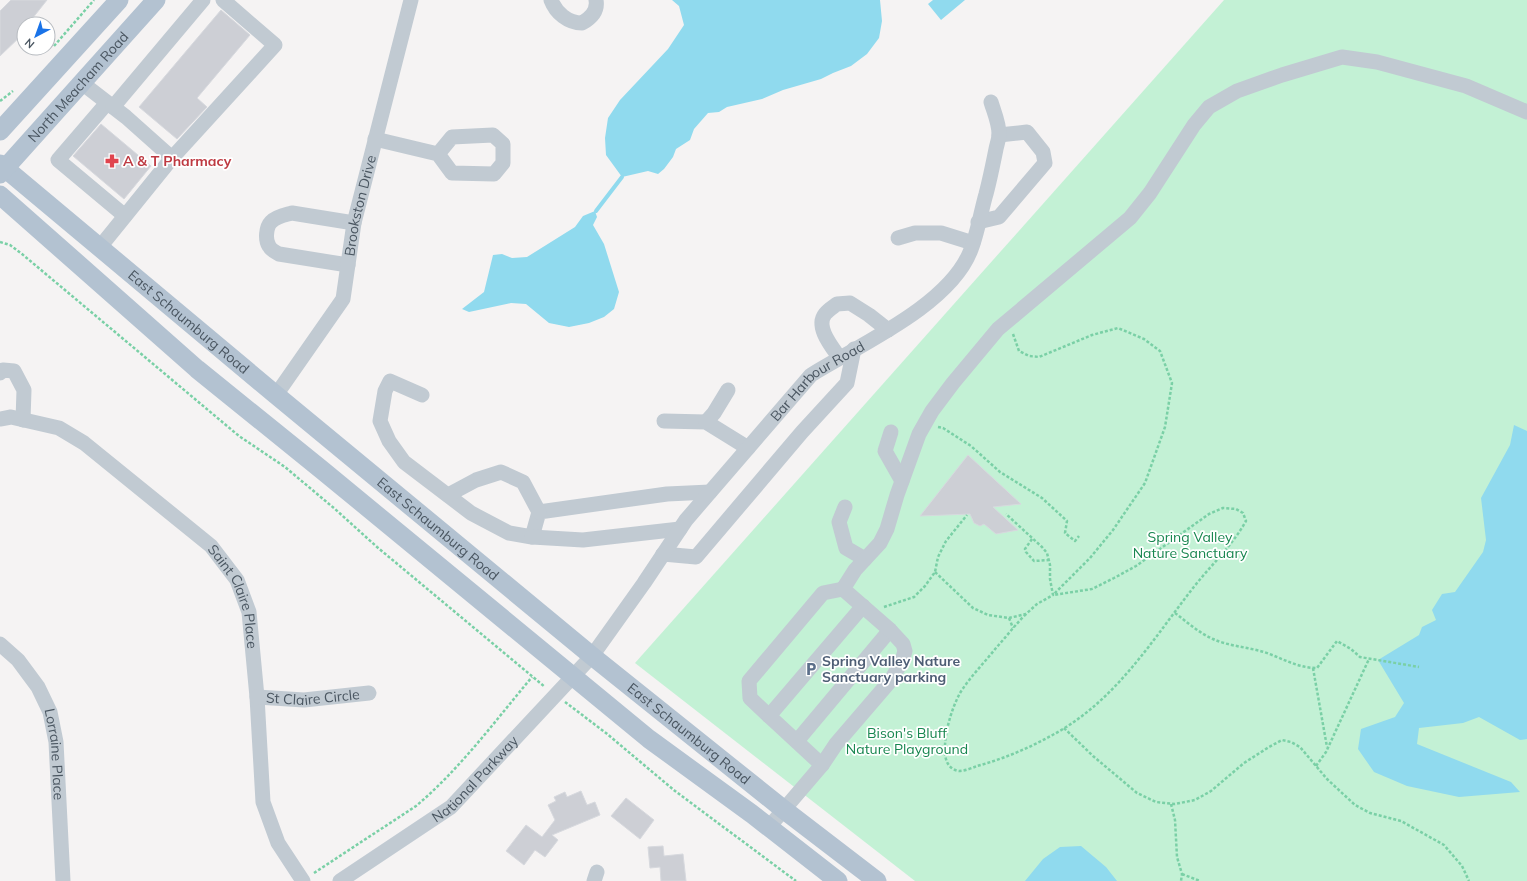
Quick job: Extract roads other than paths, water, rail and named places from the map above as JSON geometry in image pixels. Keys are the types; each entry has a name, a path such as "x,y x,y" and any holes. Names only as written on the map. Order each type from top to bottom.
{"main road":[{"name":"North Meacham Road","path":"0,131 119,0"},
{"name":"North Meacham Road","path":"2,169 82,83 156,0"},
{"name":"East Schaumburg Road","path":"2,169 100,247 276,395 592,656 877,881"},
{"name":"East Schaumburg Road","path":"0,196 197,369 322,470 572,677 649,739 838,881"}],"street":[{"path":"125,216 58,160 110,105 203,0"},
{"path":"100,247 172,158 275,45 223,0"},
{"path":"552,0 559,12 566,19 576,23 582,23 594,15 596,0"},
{"name":"Brookston Drive","path":"276,395 343,299 354,223 375,139 406,1"},
{"path":"822,765 750,698 749,682 823,593 843,589 855,570 880,543 887,529 919,434 936,405 982,347 998,329 1130,218 1150,194 1194,125 1209,107 1237,91 1282,75 1342,57 1377,62 1466,86 1527,112"},
{"path":"82,83 172,158"},
{"name":"Bar Harbour Road","path":"592,656 680,528 811,374 888,330 914,313 941,292 957,275 970,252 992,171 999,135 996,117 991,102"},
{"path":"978,222 999,217 1045,163 1043,152 1027,132 999,135"},
{"path":"375,139 438,154"},
{"path":"348,265 279,254 269,248 266,239 271,222 283,215 292,213 354,223"},
{"path":"898,238 915,233 941,233 973,243"},
{"path":"839,358 827,339 822,324 824,315 837,304 850,304 869,315 888,330"},
{"path":"663,554 696,557 802,432 847,383 854,349"},
{"path":"0,373 3,370 14,371 24,390 11,419"},
{"path":"422,395 390,381 385,391 380,421 389,441 404,462 471,513 509,533 532,537 583,540 680,528"},
{"path":"706,422 714,413 728,390"},
{"name":"Saint Claire Place","path":"11,419 59,428 84,443 211,546 237,580 249,612 257,697 263,802 278,842 302,881"},
{"path":"664,421 706,422 748,448"},
{"path":"891,432 885,451 902,481"},
{"path":"448,495 476,480 501,472 523,482 539,512 532,537"},
{"path":"539,512 667,494 710,492"},
{"path":"844,507 839,522 846,548 865,559"},
{"path":"768,827 822,765 836,744 891,680 902,661 905,651 903,644 890,630 843,589"},
{"path":"769,716 866,609"},
{"path":"797,741 890,630"},
{"name":"Lorraine Place","path":"0,644 18,660 38,687 50,712 56,742 63,881"},
{"name":"National Parkway","path":"340,881 451,807 592,656"},
{"name":"St Claire Circle","path":"257,697 304,700 369,694"}],"water":[{"path":"672,0 880,0 882,21 879,38 867,54 851,66 821,79 783,90 762,99 727,107 719,112 708,113 694,129 690,140 676,149 673,157 658,174 648,171 622,177 606,155 605,138 608,118 620,100 668,49 684,25 679,6"},
{"path":"933,0 965,0 941,20 928,4"},
{"path":"595,211 597,217 593,225 604,244 619,292 614,309 604,317 589,323 569,327 549,323 526,304 511,303 469,312 462,309 484,292 493,255 502,254 512,258 527,257 575,227 583,216"},
{"path":"1514,425 1527,431 1527,739 1520,740 1479,717 1463,723 1419,728 1417,744 1511,782 1520,792 1459,797 1407,786 1374,772 1358,749 1361,729 1395,717 1404,703 1378,660 1419,635 1422,627 1436,620 1432,610 1442,594 1455,592 1483,552 1486,540 1481,498 1510,445"},
{"path":"1081,846 1106,867 1117,881 1025,881 1043,859 1060,847"}],"waterway":[{"path":"596,211 622,177"}],"place":[{"name":"A & T Pharmacy","path":"112,161"},
{"name":"Spring Valley Nature Sanctuary parking","path":"811,669"}],"park label":[{"name":"Spring Valley Nature Sanctuary","path":"1190,546"},
{"name":"Bison's Bluff Nature Playground","path":"907,742"}]}
